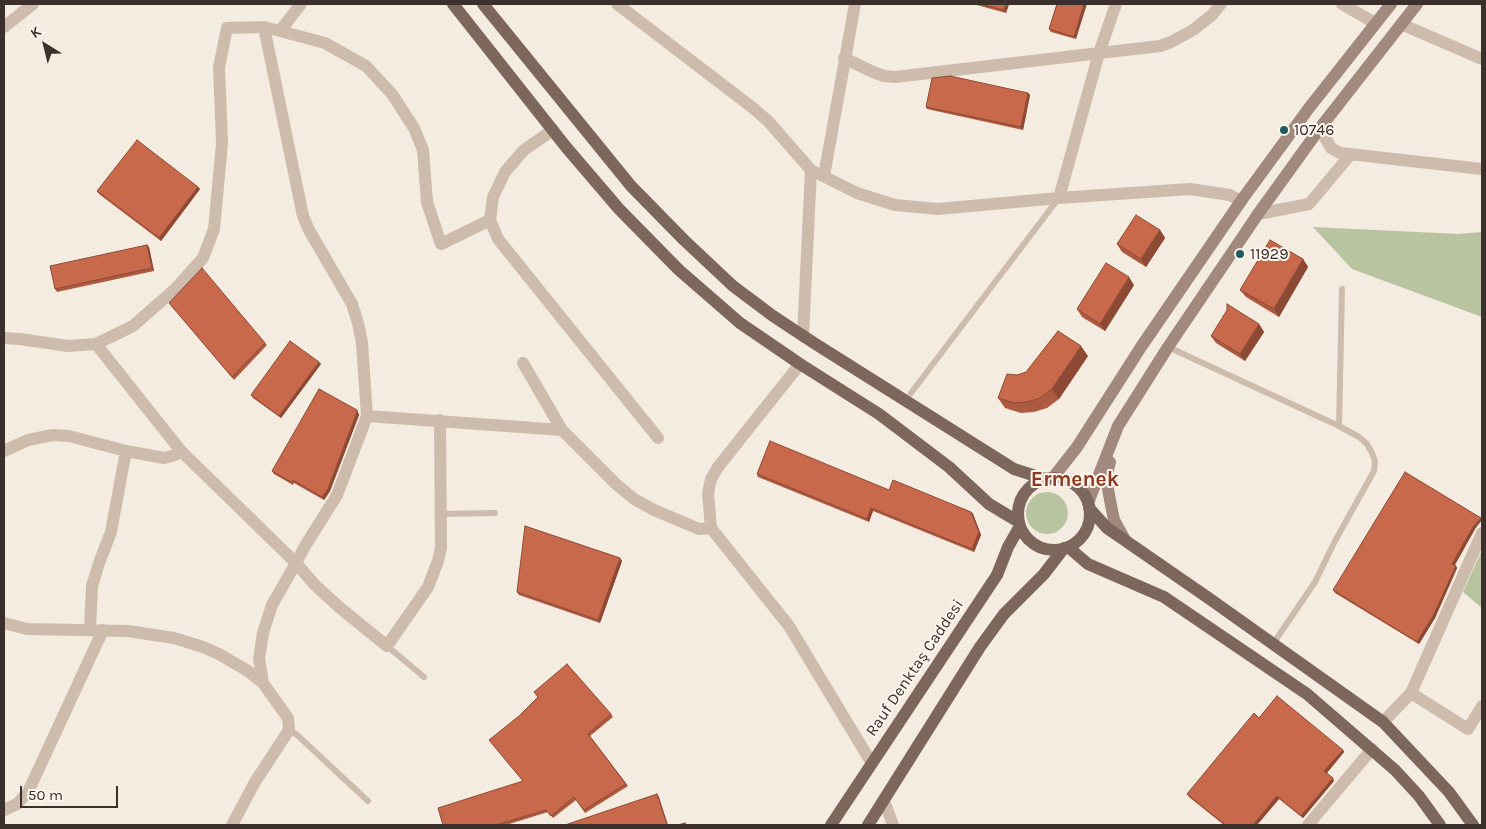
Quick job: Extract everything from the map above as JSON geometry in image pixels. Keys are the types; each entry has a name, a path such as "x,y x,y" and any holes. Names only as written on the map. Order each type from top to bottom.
{"main road":[{"path":"453,4 553,130 619,209 679,270 740,323 878,414 949,467 989,504 1020,524"},
{"path":"483,4 631,186 684,240 734,286 803,336 1014,469 1049,479 1066,481 1076,486 1083,493 1088,506 1107,528 1383,722 1449,792 1473,825"},
{"path":"1049,479 1037,483 1023,495 1018,513 1020,524 1029,540 1037,546 1047,550 1058,550 1077,542 1084,534 1088,524 1088,506"},
{"name":"Rauf Denktaş Caddesi","path":"831,825 871,762 997,575 1020,524"},
{"path":"1066,548 1088,564 1164,597 1306,694 1372,748 1395,770 1420,796 1440,825"},
{"path":"868,825 980,647 1004,614 1044,574 1066,548"}],"street":[{"path":"4,27 33,4"},
{"path":"280,31 301,4"},
{"path":"617,4 753,108 768,121 811,170 857,193 895,205 938,209 1190,189 1230,195 1258,214 1308,204 1351,154"},
{"path":"824,176 854,4"},
{"path":"1059,198 1099,54 1116,4"},
{"path":"844,58 878,74 895,77 1160,46 1194,30 1220,4"},
{"path":"1342,4 1375,23"},
{"path":"1049,479 1077,447 1141,347 1241,201 1309,108 1391,4"},
{"path":"1088,506 1118,426 1168,347 1258,214 1320,128 1417,4"},
{"path":"1401,24 1482,59"},
{"path":"263,684 260,659 263,633 272,605 305,546 337,495 367,416 362,343 358,323 348,297 309,230 303,216 264,27"},
{"path":"4,338 20,338 68,346 96,344 133,326 175,289 203,258 214,229 215,220 222,143 219,67 227,28 264,27 325,43 366,66 392,94 414,128 423,150 427,202 441,244 490,220"},
{"path":"1320,128 1332,148 1340,153 1482,169"},
{"path":"553,130 524,150 505,172 493,198 490,220 498,239 658,438"},
{"path":"803,336 811,170"},
{"path":"96,344 181,451 296,563 315,585 387,646 428,587 442,548 440,420"},
{"path":"523,363 562,430 616,484 634,499 654,510 699,529 711,528"},
{"path":"800,364 718,466 711,479 708,493 711,528 789,626 871,762"},
{"path":"367,416 562,430"},
{"path":"1118,426 1106,478 1114,520 1125,540"},
{"path":"4,451 28,440 53,435 69,436 126,451 164,458 181,451"},
{"path":"90,629 92,586 111,532 126,451"},
{"path":"1383,722 1411,694 1482,533"},
{"path":"4,623 27,628 128,630 174,638 203,647 234,662 263,684 288,718 289,730 255,782 232,825"},
{"path":"4,810 17,804 28,792 103,630"},
{"path":"1411,694 1468,729 1482,706"},
{"path":"1308,825 1372,748"},
{"path":"884,800 893,825"}],"lane":[{"path":"911,393 1059,198"},
{"path":"1339,426 1342,288"},
{"path":"1168,347 1339,426 1359,437 1367,444 1372,453 1374,471 1335,541 1315,582 1273,644"},
{"path":"440,514 495,513"},
{"path":"387,646 424,676"},
{"path":"289,730 296,734 368,801"}],"green space":[{"path":"1313,227 1458,234 1482,232 1482,317 1352,269"},
{"path":"1047,492 1062,498 1068,513 1062,528 1047,534 1032,528 1026,513 1032,498"},
{"path":"1482,550 1482,608 1463,592"}],"building":[{"path":"980,4 1006,4 1004,10"},
{"path":"1057,4 1084,4 1074,37 1049,29"},
{"path":"950,76 1028,93 1021,127 926,107 932,78"},
{"path":"137,140 198,187 159,238 97,191"},
{"path":"1136,215 1160,230 1141,259 1117,244"},
{"path":"1270,240 1303,259 1274,309 1240,290"},
{"path":"147,245 152,268 55,289 50,266"},
{"path":"1106,263 1129,277 1100,324 1077,309"},
{"path":"202,268 265,343 232,377 169,303"},
{"path":"1227,304 1259,324 1240,354 1211,336 1227,310"},
{"path":"1058,331 1081,346 1052,389 1040,398 1027,402 1014,403 998,398 1007,374 1017,375 1026,372"},
{"path":"290,341 319,362 279,416 251,395"},
{"path":"319,389 357,410 328,489 322,497 293,480 291,482 272,471"},
{"path":"770,441 889,490 893,480 971,512 979,532 972,549 871,508 867,519 757,474"},
{"path":"1405,472 1481,518 1473,527 1452,564 1456,566 1433,616 1417,642 1333,590"},
{"path":"525,526 620,558 598,620 517,592"},
{"path":"567,664 611,714 588,734 626,784 584,810 574,797 551,816 546,810 496,825 443,825 438,808 523,781 489,740 519,716 538,697 534,692"},
{"path":"1277,696 1343,750 1324,771 1333,778 1301,816 1277,796 1253,825 1225,825 1187,794 1254,713 1259,718"},
{"path":"657,794 667,825 565,825"}],"place":[{"name":"10746","path":"1284,130"},
{"name":"11929","path":"1240,254"}],"district":[{"name":"Ermenek","path":"1075,480"}]}
